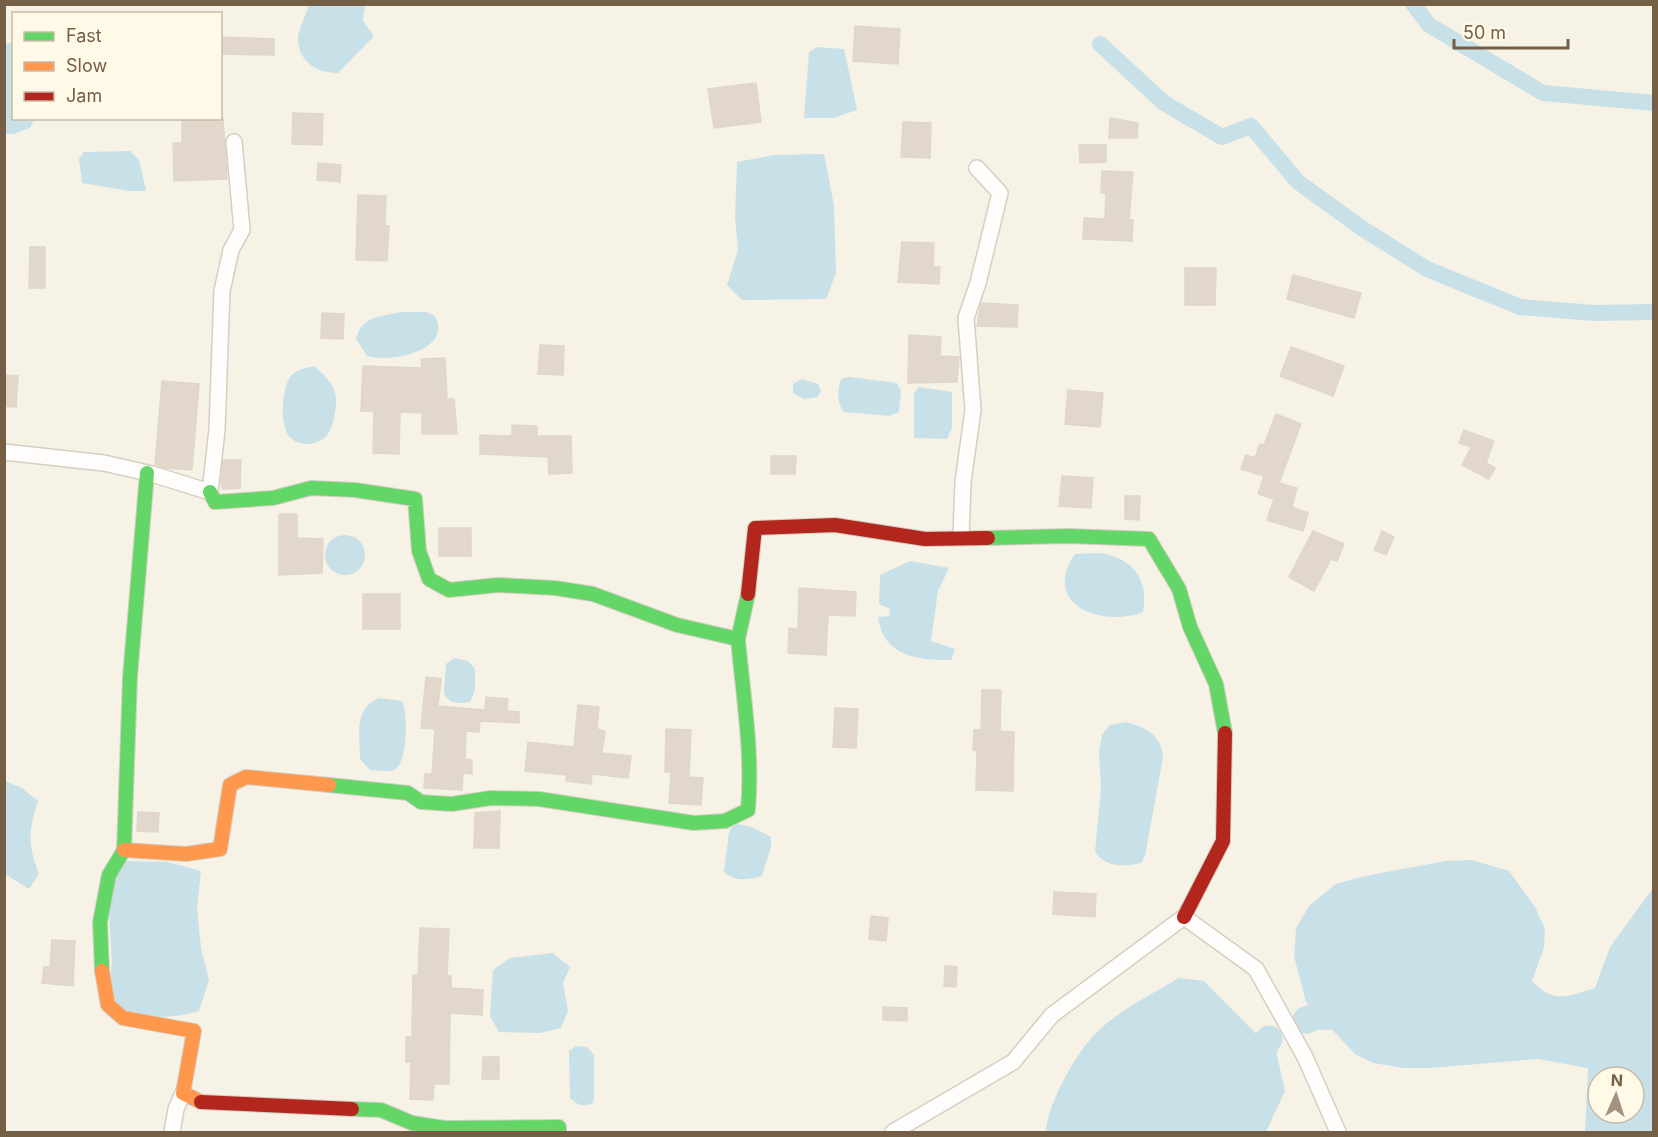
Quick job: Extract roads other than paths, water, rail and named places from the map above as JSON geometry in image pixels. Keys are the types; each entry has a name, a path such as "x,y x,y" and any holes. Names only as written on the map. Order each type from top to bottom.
{"street":[{"path":"234,142 242,230 231,250 222,291 221,362 210,492 215,502 273,498 311,488 355,490 415,499 418,551 429,579 449,590 498,585 583,592 645,610 677,625 738,639"},
{"path":"961,537 963,482 973,410 966,318 978,283 1000,193 977,168"},
{"path":"4,452 104,463 210,492"},
{"path":"147,473 130,677 124,850 109,875 100,922 101,966 108,1005 123,1018 194,1031 183,1094 176,1109 172,1132"},
{"path":"124,850 188,854 212,853 219,849 230,785 246,777 408,793 421,802 452,804 491,798 539,799 694,823 725,821 747,810 752,776 750,732 740,672 738,639 751,579 755,528 835,525 925,539 961,537 1149,539 1179,589 1190,627 1216,684 1226,739 1223,841 1184,917 1052,1015 1013,1062 893,1132"},
{"path":"1184,917 1256,969 1305,1057 1338,1132"},
{"path":"183,1094 197,1102 381,1110 412,1123 444,1128 559,1127 559,1132"}],"water":[{"path":"309,5 365,5 363,21 374,36 338,73 318,69 302,56 298,41 299,33"},
{"path":"12,43 12,120 34,120 30,128 13,134 5,134 4,44"},
{"path":"817,47 844,49 857,110 833,118 804,118 809,52"},
{"path":"130,151 139,160 146,191 129,191 82,183 79,159 84,152"},
{"path":"824,154 834,206 836,273 826,299 742,300 727,285 738,250 735,217 737,162 774,155"},
{"path":"402,312 426,312 435,316 438,328 435,338 428,346 404,356 378,358 367,356 356,339 362,326 373,318"},
{"path":"314,366 335,391 335,412 331,429 324,438 314,443 303,444 292,439 285,429 284,395 293,374"},
{"path":"849,377 897,383 901,391 899,412 889,416 844,412 838,396 839,387 841,379"},
{"path":"802,379 818,384 821,391 817,397 804,399 793,393 793,384"},
{"path":"919,387 952,392 952,428 947,439 914,438 914,394"},
{"path":"345,535 353,536 359,541 364,547 364,563 359,569 353,574 345,575 337,574 331,569 326,563 325,555 326,547 331,541 337,536"},
{"path":"1101,553 1122,560 1136,572 1143,590 1143,612 1111,617 1081,608 1071,599 1065,587 1066,572 1075,554"},
{"path":"910,561 949,568 938,591 931,641 955,649 951,660 926,659 904,654 887,641 881,630 878,617 889,616 890,609 879,604 880,575"},
{"path":"454,658 468,661 475,669 475,690 470,702 451,701 444,693 446,664"},
{"path":"379,698 402,701 404,707 406,738 404,749 399,766 392,771 370,770 360,759 359,732 362,716 365,709"},
{"path":"1126,722 1140,726 1151,733 1162,749 1163,757 1145,856 1141,863 1116,865 1105,861 1095,852 1101,788 1099,751 1102,735 1110,725"},
{"path":"5,781 22,788 38,801 32,821 31,846 39,874 29,889 5,874"},
{"path":"738,824 752,827 771,837 771,847 762,876 742,879 724,872 729,832"},
{"path":"1472,860 1509,871 1535,907 1545,929 1544,947 1532,981 1554,996 1568,996 1595,988 1610,947 1653,888 1653,1132 1585,1132 1586,1111 1586,1125 1646,1125 1646,1065 1586,1065 1586,1068 1538,1059 1431,1068 1404,1068 1373,1063 1355,1054 1306,1002 1294,956 1296,928 1309,906 1336,884 1365,876 1446,861"},
{"path":"124,861 168,862 201,871 197,908 201,948 209,980 199,1011 179,1016 159,1017 119,1011 109,981 112,965 108,894"},
{"path":"553,953 570,967 563,983 568,1011 561,1028 540,1033 499,1032 490,1016 493,970 510,958"},
{"path":"1179,978 1204,981 1277,1055 1285,1091 1266,1132 1046,1132 1052,1107 1064,1078 1090,1040 1098,1031 1137,1002"},
{"path":"576,1046 587,1047 594,1055 594,1098 593,1103 586,1105 578,1104 570,1098 569,1051"}],"waterway":[{"path":"1413,4 1429,25 1543,93 1654,103"},
{"path":"1100,44 1164,103 1222,137 1251,126 1298,182 1363,229 1427,269 1520,307 1594,313 1654,312"},
{"path":"1306,1020 1317,1016 1355,1017"},
{"path":"1236,1132 1266,1042 1269,1039"}]}
